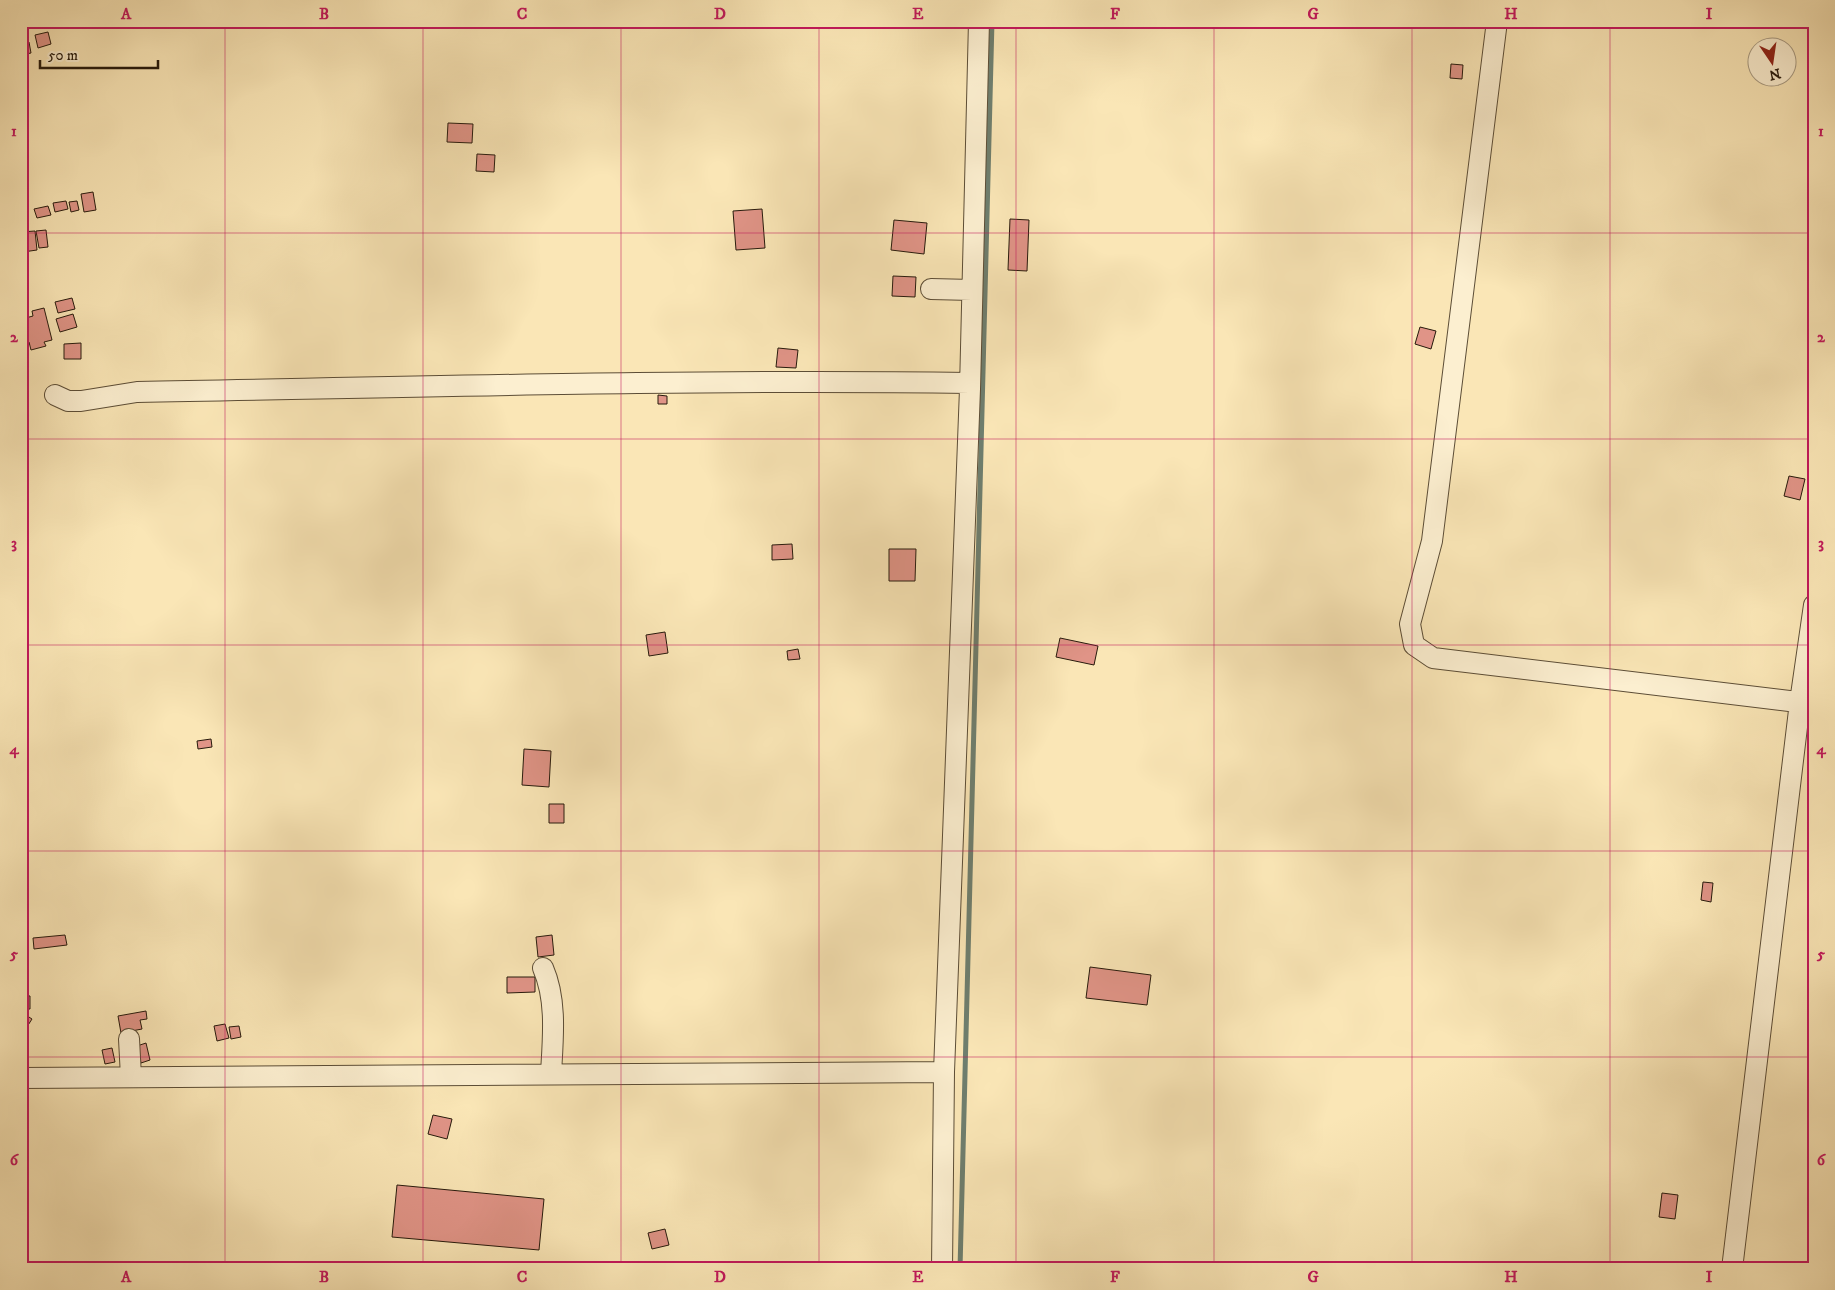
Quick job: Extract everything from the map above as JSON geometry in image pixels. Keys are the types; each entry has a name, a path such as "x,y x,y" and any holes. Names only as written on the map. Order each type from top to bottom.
{"street":[{"path":"942,1269 944,1072 970,383 979,21"},
{"path":"1497,21 1432,541 1410,624 1414,645 1432,658 1807,703"},
{"path":"931,289 972,290"},
{"path":"55,395 68,401 137,392 287,389 775,381 970,383"},
{"path":"1732,1269 1807,703 1814,605"},
{"path":"542,968 549,982 554,1026 551,1072"},
{"path":"129,1039 131,1077"},
{"path":"21,1078 551,1072 944,1072"}],"building":[{"path":"48,32 51,44 38,48 35,35"},
{"path":"29,42 31,53 21,55 21,44"},
{"path":"1451,64 1463,65 1462,79 1450,78"},
{"path":"448,123 473,124 472,143 447,142"},
{"path":"477,154 495,155 494,172 476,171"},
{"path":"93,192 96,210 84,212 81,194"},
{"path":"66,201 68,209 55,212 53,203"},
{"path":"77,201 79,210 71,212 69,202"},
{"path":"48,206 51,215 37,218 34,209"},
{"path":"762,209 765,248 736,250 733,211"},
{"path":"1010,219 1029,220 1027,271 1008,270"},
{"path":"894,220 927,223 924,254 891,250"},
{"path":"46,230 48,247 39,248 36,231"},
{"path":"35,231 37,250 23,252 21,232"},
{"path":"893,276 916,277 915,297 892,296"},
{"path":"72,298 75,309 58,313 55,302"},
{"path":"44,308 52,340 44,342 46,346 31,350 29,342 21,344 21,328 24,327 22,319 33,316 32,311"},
{"path":"73,314 77,327 60,332 56,319"},
{"path":"1420,327 1436,331 1431,349 1415,344"},
{"path":"81,343 81,359 64,359 64,344"},
{"path":"778,348 798,350 796,368 776,367"},
{"path":"658,395 667,396 667,404 658,404"},
{"path":"1789,476 1805,479 1800,500 1784,496"},
{"path":"792,544 793,559 772,560 772,545"},
{"path":"889,549 916,549 915,581 889,581"},
{"path":"665,632 668,653 649,656 646,635"},
{"path":"1060,638 1098,646 1094,665 1056,657"},
{"path":"798,649 800,659 788,660 787,651"},
{"path":"211,739 212,747 198,749 197,741"},
{"path":"524,749 551,751 549,787 522,785"},
{"path":"549,804 564,804 564,823 549,823"},
{"path":"1703,882 1713,883 1711,902 1701,900"},
{"path":"65,935 67,945 34,949 33,938"},
{"path":"552,935 554,955 538,957 536,937"},
{"path":"1090,967 1151,975 1147,1005 1086,998"},
{"path":"507,977 535,977 535,992 507,993"},
{"path":"21,995 30,996 30,1009 21,1009"},
{"path":"146,1011 147,1019 140,1020 142,1029 121,1033 118,1016"},
{"path":"21,1012 32,1019 23,1033 21,1032"},
{"path":"225,1024 229,1038 217,1041 214,1026"},
{"path":"239,1026 241,1037 231,1039 229,1027"},
{"path":"146,1043 150,1060 141,1063 137,1046"},
{"path":"112,1048 115,1062 105,1064 102,1050"},
{"path":"433,1115 452,1119 447,1139 428,1134"},
{"path":"397,1185 544,1199 539,1250 392,1237"},
{"path":"1662,1193 1678,1195 1675,1219 1659,1217"},
{"path":"665,1229 669,1245 652,1249 648,1233"}],"waterway":[{"path":"960,1269 992,21"}]}
